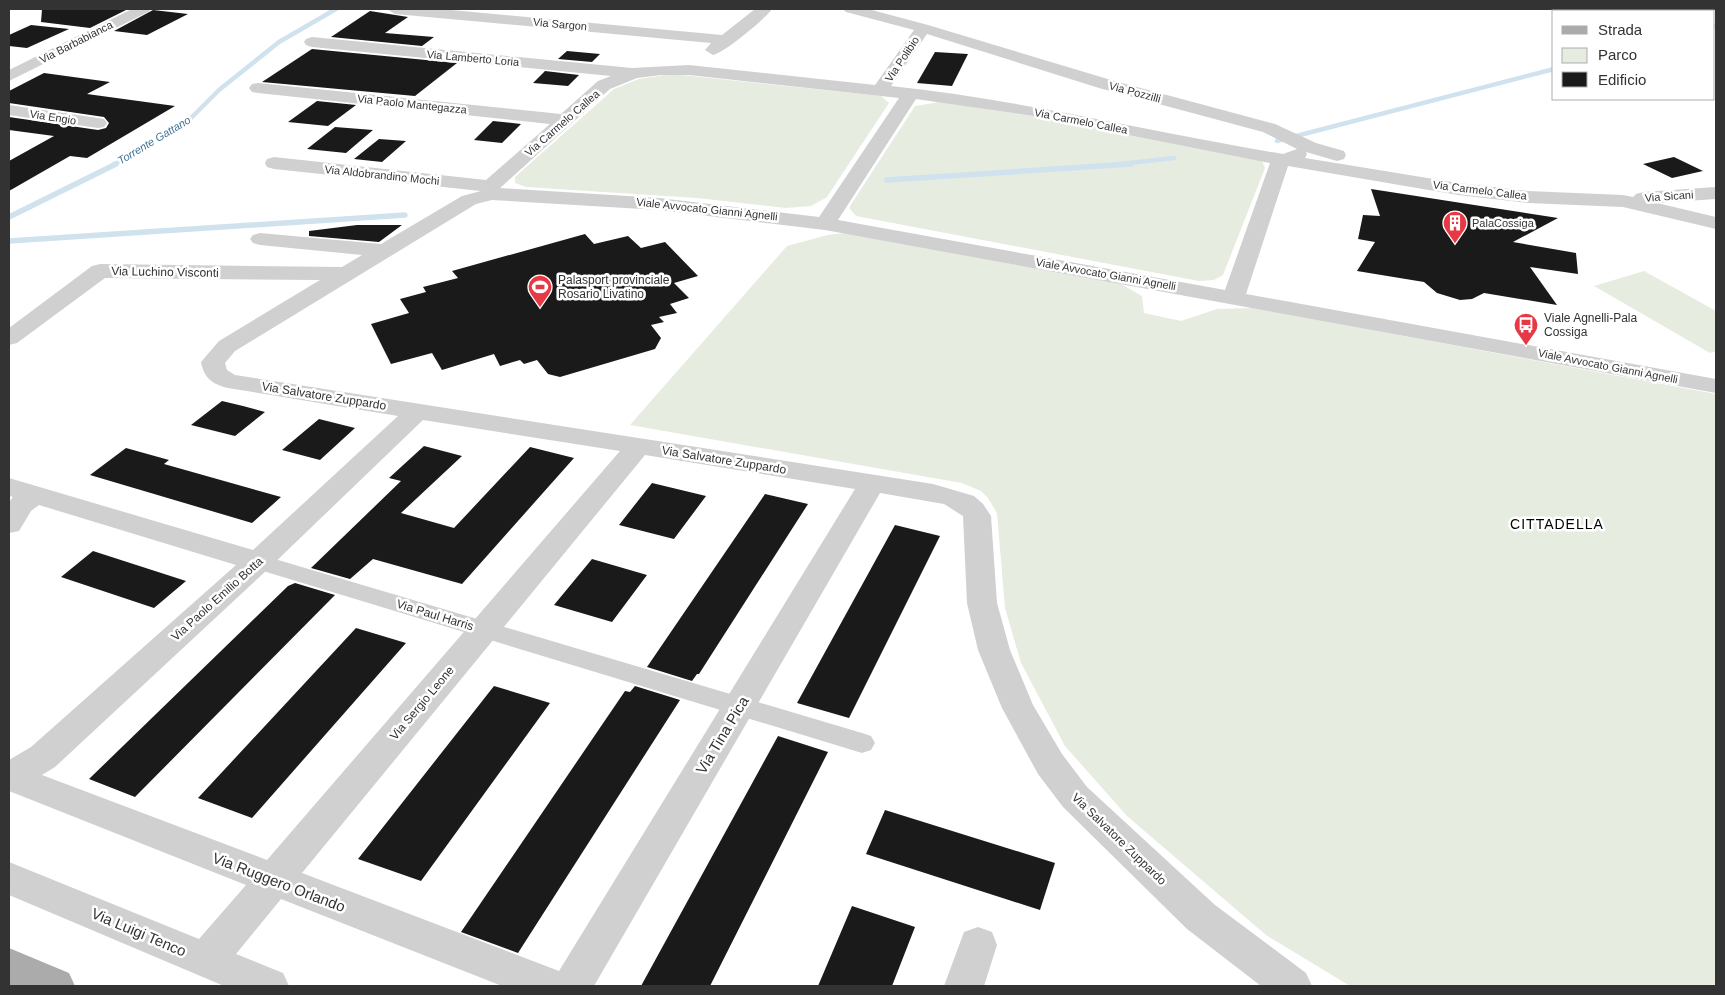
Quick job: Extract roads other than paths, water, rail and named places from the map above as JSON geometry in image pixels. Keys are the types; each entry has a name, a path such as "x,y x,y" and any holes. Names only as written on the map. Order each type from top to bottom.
{"main road":[{"path":"9,966 55,986"}],"street":[{"name":"Via Barbabianca","path":"9,76 143,9"},
{"name":"Via Sargon","path":"395,9 726,40"},
{"path":"511,20 524,9"},
{"path":"689,70 764,9"},
{"name":"Via Pozzilli","path":"851,9 923,28 1105,84 1269,128 1309,146 1417,182"},
{"name":"Via Polibio","path":"881,89 923,28"},
{"path":"628,45 641,32"},
{"name":"Via Lamberto Loria","path":"312,42 634,73"},
{"path":"602,70 615,57"},
{"name":"Via Carmelo Callea","path":"491,190 604,85 634,73 661,70 689,70 910,92 1033,111 1284,160 1417,182 1528,197 1623,201 1716,223"},
{"name":"Via Paolo Mantegazza","path":"258,88 565,120"},
{"path":"826,224 910,92"},
{"name":"Via Engio","path":"9,110 98,123"},
{"path":"1233,298 1280,164 1309,146"},
{"name":"Via Aldobrandino Mochi","path":"274,163 491,190"},
{"name":"Viale Avvocato Gianni Agnelli","path":"491,190 645,202 761,214 826,224 1716,386"},
{"name":"Via Salvatore Zuppardo","path":"491,190 469,200 343,274 227,346 212,362 215,373 228,381 955,497 970,504 977,516 982,603 994,650 1018,708 1050,764 1075,797 1201,917 1292,986"},
{"name":"Via Sicani","path":"1623,201 1716,193"},
{"path":"260,239 385,251"},
{"path":"292,274 322,245"},
{"name":"Via Luchino Visconti","path":"9,338 100,271 343,274"},
{"name":"Via Paolo Emilio Botta","path":"9,777 43,758 258,562 418,411"},
{"name":"Via Sergio Leone","path":"206,960 639,446"},
{"name":"Via Tina Pica","path":"572,986 872,484"},
{"name":"Via Paul Harris","path":"9,486 862,743"},
{"path":"9,524 21,505 35,494"},
{"name":"Via Ruggero Orlando","path":"9,777 549,986"},
{"name":"Via Luigi Tenco","path":"9,878 269,986"},
{"path":"964,986 978,944"}],"waterway":[{"name":"Torrente Gattano","path":"113,165 191,118 219,90 279,42 336,9"},
{"path":"1277,141 1552,70"},
{"path":"1112,165 1174,158"},
{"name":"Torrente Gattano","path":"9,217 116,164"},
{"path":"887,180 1131,164"},
{"path":"9,241 405,215"}],"place":[{"name":"PalaCossiga","path":"1455,244"},
{"name":"Palasport provinciale Rosario Livatino","path":"540,308"},
{"name":"Viale Agnelli-Pala Cossiga","path":"1526,346"}],"district":[{"name":"CITTADELLA","path":"1557,524"}]}
